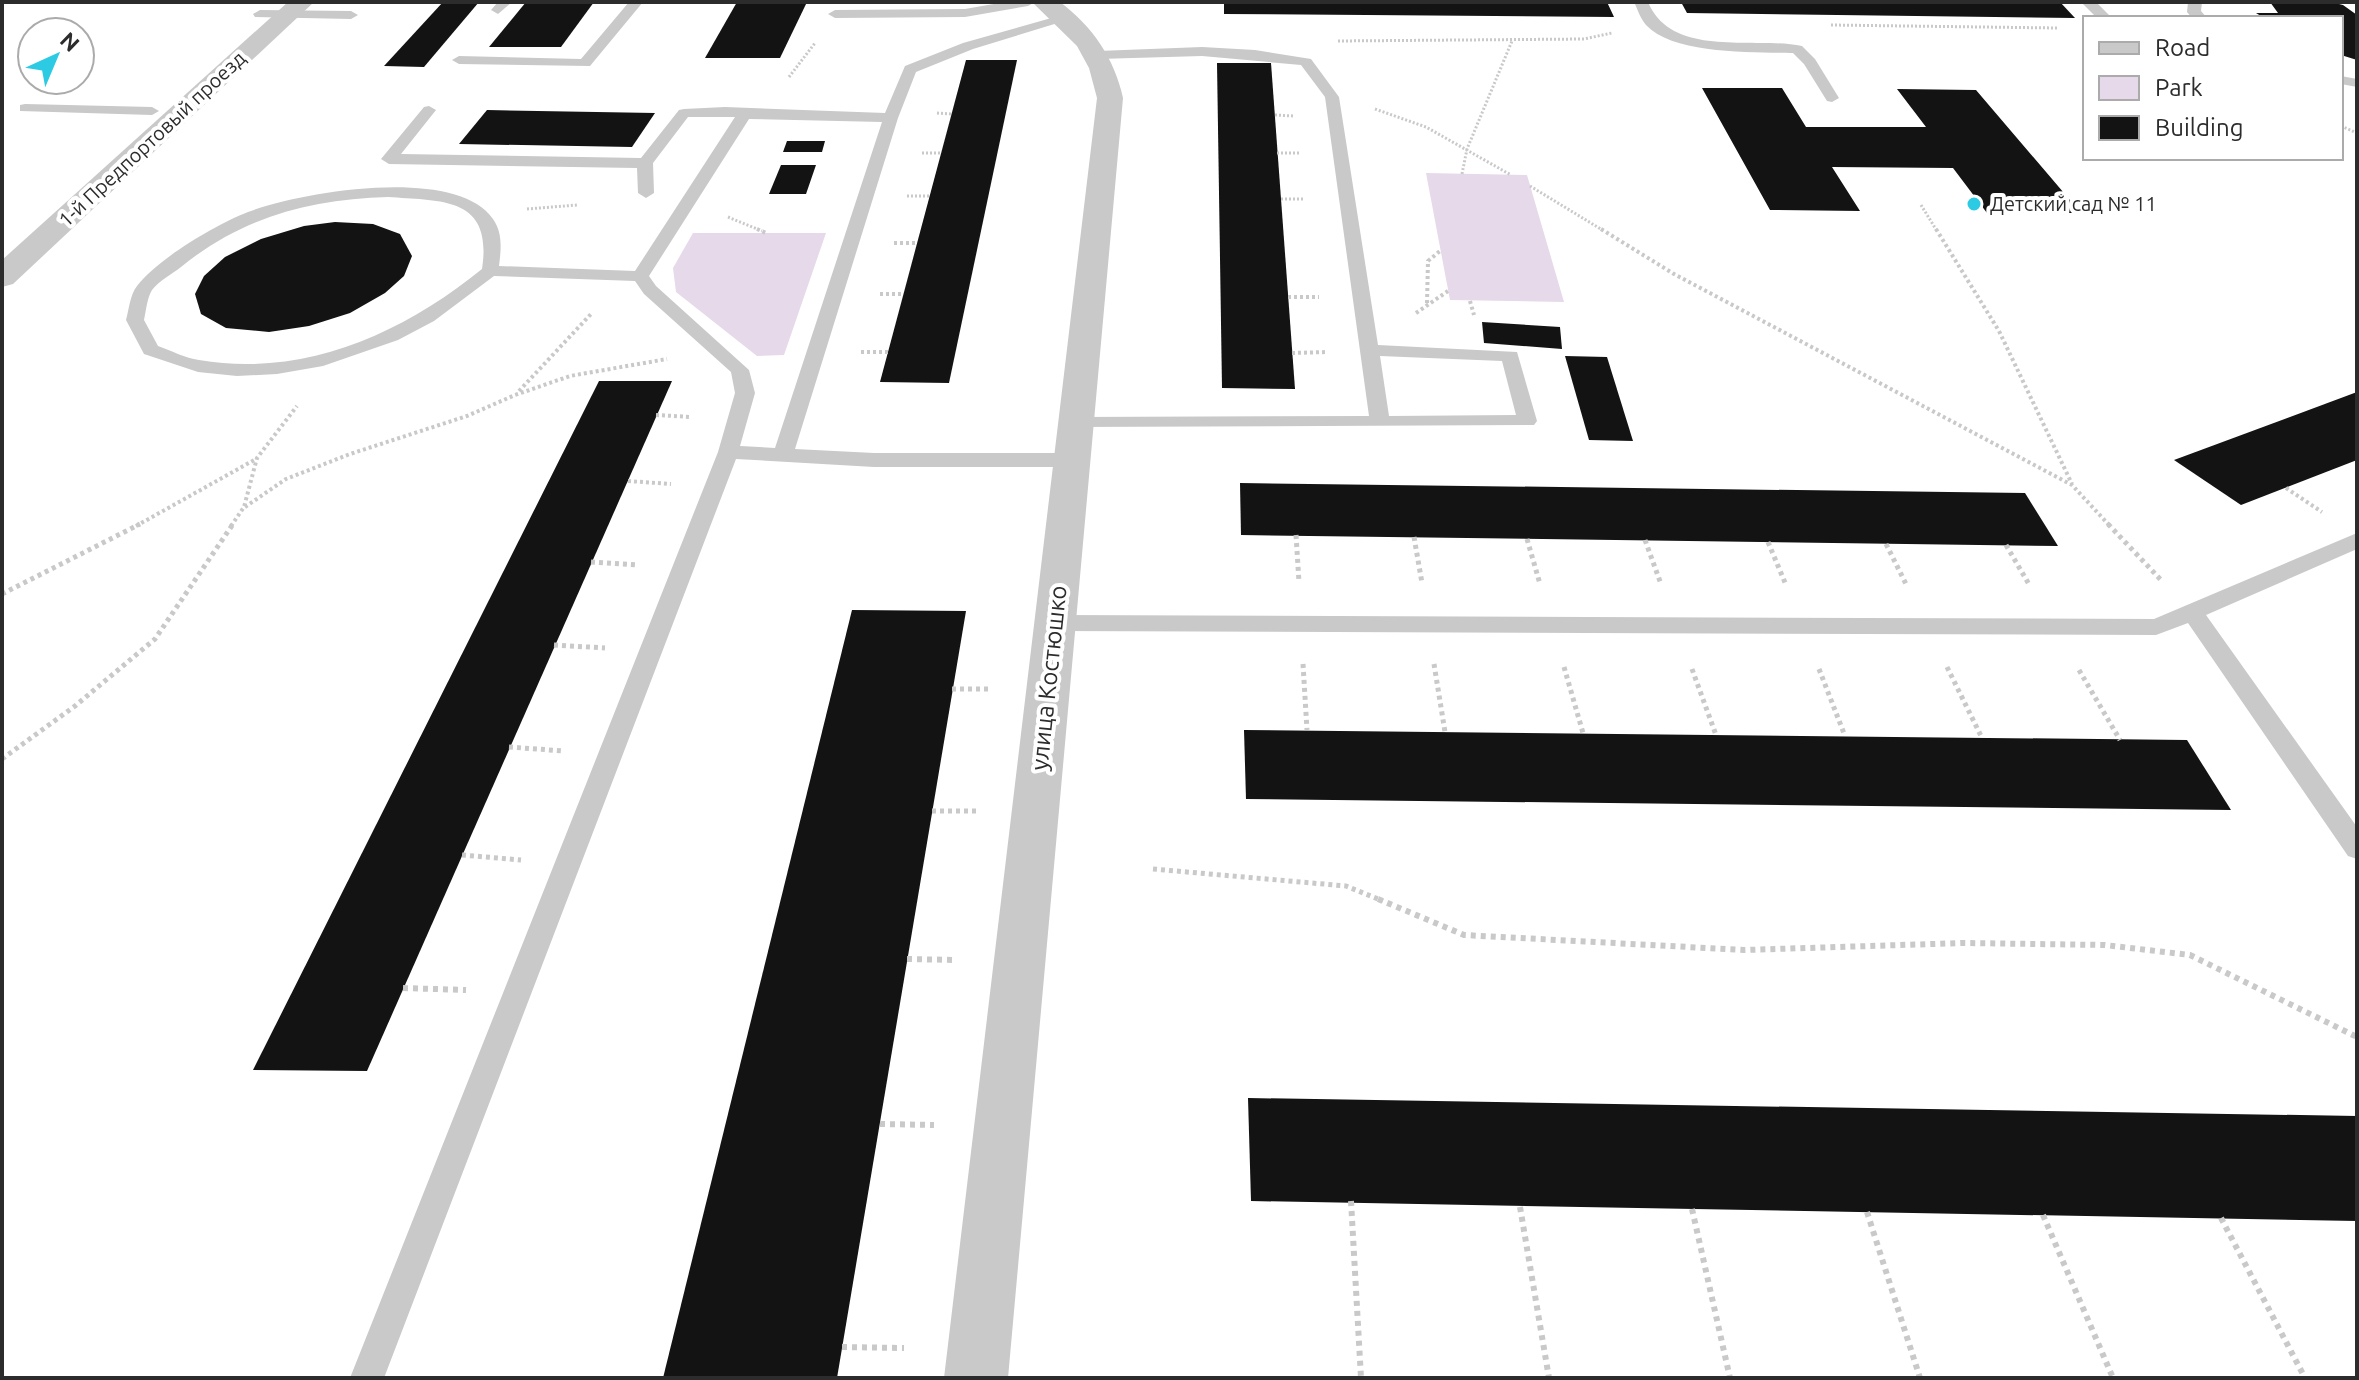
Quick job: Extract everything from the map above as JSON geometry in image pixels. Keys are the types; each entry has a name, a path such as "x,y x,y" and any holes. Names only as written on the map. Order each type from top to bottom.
{"street":[{"name":"улица Костюшко","path":"976,1378 1110,98 1098,55 1087,37 1044,2"},
{"name":"1-й Предпортовый проезд","path":"2,243 152,111 281,8"},
{"name":"1-й Предпортовый проезд","path":"2,277 281,8"}],"lane":[{"path":"459,60 585,63 636,2"},
{"path":"835,14 965,13 1028,2"},
{"path":"1641,2 1651,23 1676,36 1712,44 1797,49 1810,62 1832,98"},
{"path":"2088,2 2103,16"},
{"path":"281,8 351,15"},
{"path":"783,454 891,118 910,69 968,46 1067,18"},
{"path":"1098,55 1169,50 1282,56 1306,62 1332,97 1380,422"},
{"path":"25,108 152,111"},
{"path":"429,110 389,159 645,163"},
{"path":"646,193 645,163 684,113 725,111 891,118"},
{"path":"633,276 749,114"},
{"path":"395,192 446,198 480,214 495,240 490,271 469,290 395,334 334,358 262,370 196,366 151,350 135,320 143,290 182,255 234,226 284,205 340,194 395,192"},
{"path":"367,1378 728,452 745,393 740,370 633,276 490,271"},
{"path":"1076,423 1527,421 1510,356 1369,350"},
{"path":"728,452 874,460 1072,460"},
{"path":"1055,623 2156,627 2357,540"},
{"path":"2192,612 2357,848"}],"path":[{"path":"749,114 778,93 835,14"},
{"path":"1282,56 1297,46 1313,41 1584,39 1651,23"},
{"path":"1826,24 2058,28"},
{"path":"1462,174 1467,149 1512,41"},
{"path":"1332,97 1395,115 1467,149 1511,175"},
{"path":"1530,186 1674,274 2072,485"},
{"path":"1921,205 1999,331 2072,485 2192,612"},
{"path":"1427,304 1428,261 1440,251"},
{"path":"515,395 633,276"},
{"path":"244,507 286,479 350,454 467,416 570,376 718,350"},
{"path":"2,594 192,497 257,458 334,358"},
{"path":"2,759 75,706 155,639 244,507 257,458"},
{"path":"952,689 992,689"},
{"path":"932,811 977,811"},
{"path":"1153,869 1346,886 1464,935 1744,950 1980,943 2105,945 2190,955 2357,1037"},
{"path":"907,959 956,960"},
{"path":"403,988 518,992"},
{"path":"880,1124 934,1125"},
{"path":"1351,1201 1361,1378"},
{"path":"1520,1207 1549,1378"},
{"path":"1692,1209 1730,1378"},
{"path":"1867,1212 1920,1378"},
{"path":"2043,1215 2113,1378"},
{"path":"2221,1218 2305,1378"},
{"path":"842,1347 904,1348"}],"green space":[{"path":"1426,173 1527,175 1564,302 1450,300"},
{"path":"693,233 826,233 784,355 757,356 676,292 673,268"}],"building":[{"path":"443,2 479,2 424,67 384,66"},
{"path":"526,2 594,2 561,47 489,47"},
{"path":"737,2 807,2 780,58 705,58"},
{"path":"1224,2 1607,2 1614,17 1224,14"},
{"path":"1681,2 2060,2 2075,18 1687,13"},
{"path":"2270,2 2331,2 2343,5 2357,15 2357,60 2343,56 2343,16 2261,16 2256,13 2278,13"},
{"path":"966,60 1017,60 949,383 880,382"},
{"path":"1217,63 1271,63 1295,389 1222,388"},
{"path":"1702,88 1782,88 1806,127 1926,127 1897,89 1976,90 2081,213 1987,213 1953,168 1832,167 1860,211 1770,210"},
{"path":"487,110 655,113 632,147 459,144"},
{"path":"787,141 825,141 822,152 783,152"},
{"path":"781,165 816,165 806,194 769,194"},
{"path":"335,222 373,224 400,234 412,256 404,276 385,293 350,313 309,326 269,332 226,328 201,314 195,294 204,276 225,257 261,239 304,226"},
{"path":"1482,322 1560,327 1562,349 1484,343"},
{"path":"1565,356 1607,357 1633,441 1589,440"},
{"path":"599,381 672,381 367,1071 253,1070"},
{"path":"2357,392 2357,460 2241,505 2174,460"},
{"path":"1240,483 2025,493 2058,546 1241,535"},
{"path":"852,610 966,611 837,1378 663,1378"},
{"path":"1244,730 2187,740 2231,810 1246,799"},
{"path":"1248,1098 2357,1116 2357,1221 1251,1201"}],"place":[{"name":"Детский сад № 11","path":"1974,204"}]}
